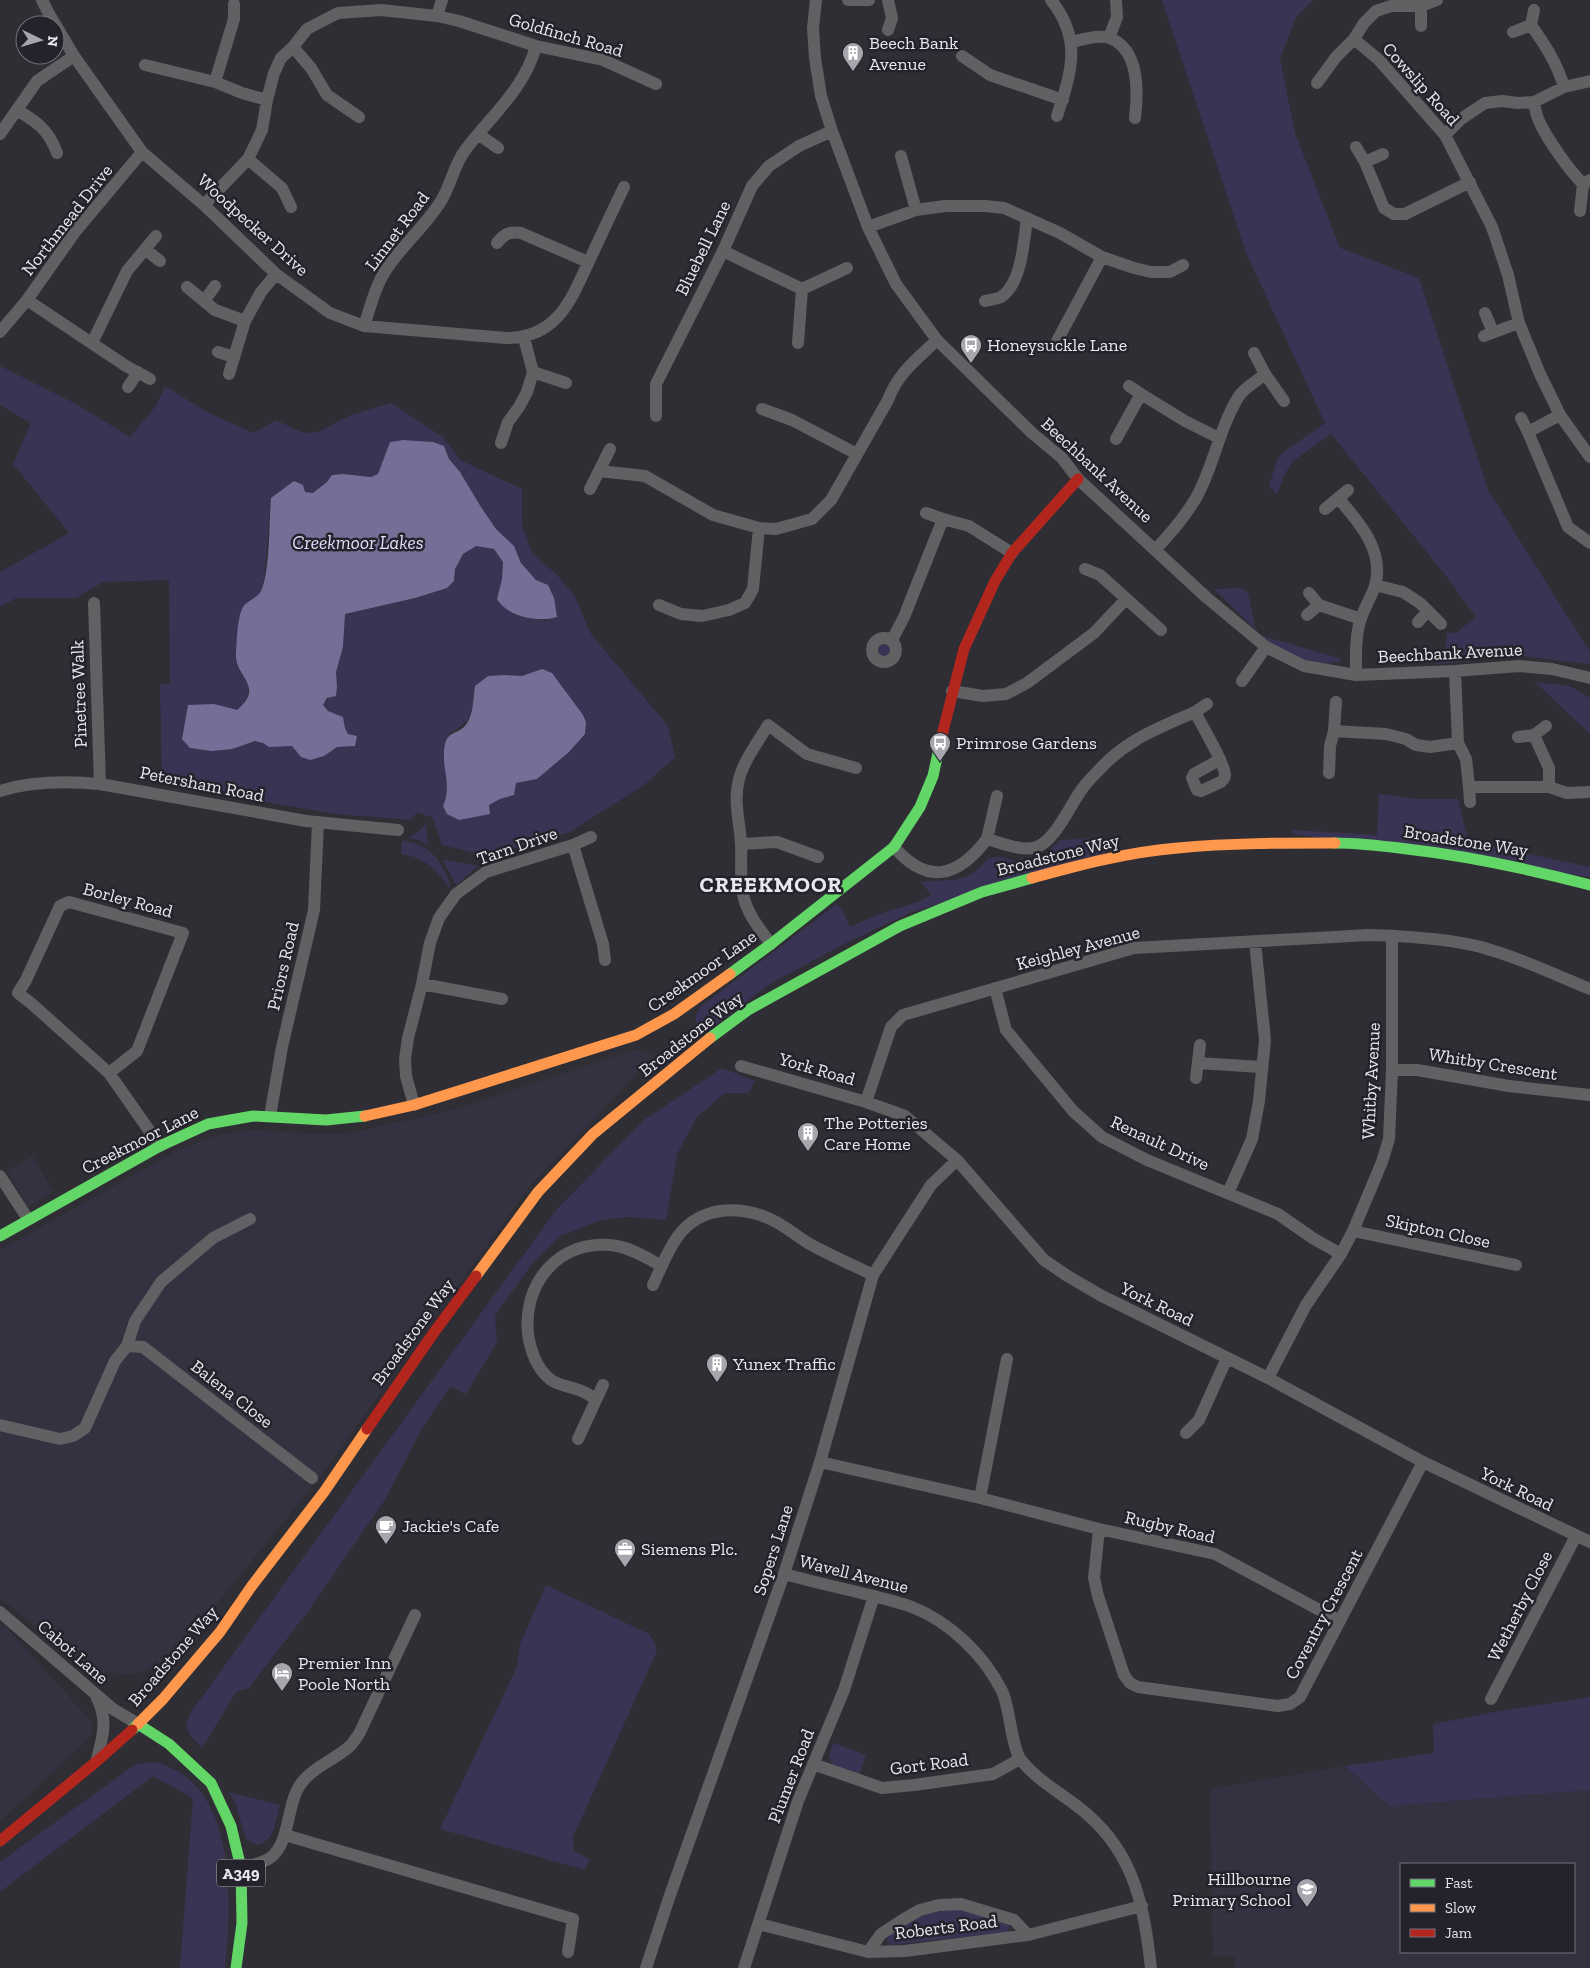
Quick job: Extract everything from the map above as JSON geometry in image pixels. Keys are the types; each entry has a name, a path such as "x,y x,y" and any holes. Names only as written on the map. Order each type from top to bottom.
{"street":[{"name":"Woodpecker Drive","path":"42,0 74,56 142,152 204,204 276,274 330,313 364,326 524,338 547,327 564,310 580,284 588,262 624,187"},
{"path":"437,16 442,0"},
{"name":"Beechbank Avenue","path":"816,0 813,28 814,58 821,96 868,227 896,284 937,340 1032,433 1062,458 1078,479 1206,597 1266,647 1304,666 1356,675 1519,666 1552,669 1590,678"},
{"path":"848,0 869,0"},
{"path":"888,0 892,18 888,30"},
{"path":"1051,0 1060,13 1071,42 1072,65 1069,83 1057,116"},
{"path":"1109,38 1117,16 1116,0"},
{"path":"1317,84 1336,57 1354,39 1364,23 1376,11 1391,6 1421,6 1436,0"},
{"path":"215,82 234,19 234,4"},
{"name":"Goldfinch Road","path":"204,204 248,159 262,130 274,73 281,58 293,47 306,29 337,6 437,16 459,21 536,46 602,60 656,84"},
{"path":"1421,6 1421,26"},
{"path":"1534,10 1531,25 1550,51 1559,70 1564,87"},
{"path":"1513,32 1531,25"},
{"path":"1071,42 1093,37 1109,38 1131,58 1138,96 1136,118"},
{"name":"Cowslip Road","path":"1354,39 1379,60 1445,135 1470,182 1495,237 1508,275 1519,323 1540,374 1560,415 1590,456"},
{"name":"Linnet Road","path":"364,326 375,291 384,273 431,218 446,194 464,152 499,110 526,73 536,46"},
{"path":"293,47 311,68 328,95 359,117"},
{"path":"0,134 37,81 74,56"},
{"path":"962,56 990,75 1063,100"},
{"path":"145,65 215,82 242,93 267,100"},
{"path":"1445,135 1461,119 1485,103 1502,101 1534,102 1564,87 1590,81"},
{"path":"1534,102 1538,120 1542,127 1576,177 1586,182 1580,211"},
{"path":"17,110 45,130 52,139 57,153"},
{"name":"Bluebell Lane","path":"656,416 656,384 723,251 752,186 769,166 799,146 832,131"},
{"path":"478,134 498,148"},
{"path":"1356,147 1365,162 1384,208 1394,214 1405,214 1470,182"},
{"name":"Northmead Drive","path":"0,332 27,300 75,232 142,152"},
{"path":"1365,162 1383,154"},
{"path":"901,156 916,210"},
{"path":"248,159 282,188 291,207"},
{"path":"868,227 916,210 945,206 1004,208 1060,233 1102,257 1151,272 1170,272 1183,266"},
{"path":"985,301 1001,296 1012,282 1020,265 1027,218"},
{"path":"498,242 506,227 588,262"},
{"path":"92,343 128,271 156,236"},
{"path":"146,250 160,261"},
{"path":"723,251 802,289"},
{"path":"1057,341 1102,257"},
{"path":"802,289 847,268"},
{"path":"1170,272 1175,284"},
{"path":"229,374 245,321 261,292 276,274"},
{"path":"204,301 215,286"},
{"path":"187,287 215,310 245,321"},
{"path":"798,343 802,289"},
{"path":"27,300 150,379"},
{"path":"1486,313 1489,334 1519,323"},
{"path":"501,442 508,422 527,392 533,372 524,338"},
{"path":"599,471 645,476 713,515 759,528 776,529 812,519 831,500 888,400 894,384 906,368 937,340"},
{"path":"218,352 234,357"},
{"path":"1254,353 1265,374 1284,401"},
{"path":"128,388 138,372"},
{"path":"533,372 566,383"},
{"path":"1156,549 1179,523 1196,498 1211,466 1219,438 1240,395 1265,374"},
{"path":"1129,386 1185,421 1219,438"},
{"path":"1116,439 1141,394"},
{"path":"762,409 792,420 857,454"},
{"path":"1528,432 1560,415"},
{"path":"1521,418 1568,527 1590,543"},
{"path":"590,488 610,450"},
{"name":"Creekmoor Lane","path":"0,1236 160,1146 208,1124 235,1118 270,1116 326,1120 361,1117 414,1105 636,1035 674,1014 771,944 894,847 920,807 933,776 952,691 964,649 995,581 1012,553 1078,479"},
{"path":"1325,509 1348,490"},
{"path":"1338,498 1357,520 1372,544 1375,560 1375,585 1360,619 1356,645 1356,675"},
{"path":"926,512 942,519 969,526 1012,553"},
{"path":"892,640 904,617 942,519"},
{"path":"658,605 681,614 702,616 729,610 745,603 753,589 759,528"},
{"path":"1085,569 1100,575 1161,630"},
{"path":"1375,585 1403,592 1420,603 1441,624"},
{"path":"1309,593 1319,605 1360,619"},
{"path":"952,691 983,696 1006,694 1027,682 1094,633 1126,600"},
{"name":"Pinetree Walk","path":"94,603 100,784"},
{"path":"1307,615 1319,605"},
{"path":"1418,622 1428,611"},
{"path":"1242,681 1266,647"},
{"path":"1455,671 1458,743 1466,759 1470,802"},
{"path":"1329,773 1330,746 1334,730 1336,702"},
{"path":"987,839 1030,849 1040,846 1049,838 1081,791 1117,752 1133,740 1195,712 1207,704"},
{"path":"1195,712 1219,760"},
{"path":"771,944 749,913 744,899 737,810 739,781 763,721 807,754 856,768"},
{"path":"1518,737 1534,735 1546,726"},
{"path":"1334,730 1386,734 1406,739 1416,745 1430,747 1458,743"},
{"path":"1534,735 1549,768 1549,787"},
{"name":"Petersham Road","path":"1,789 66,781 100,784 318,823 398,830"},
{"path":"1469,787 1549,787 1567,793 1590,792"},
{"path":"894,847 905,859 923,870 940,873 963,864 975,855 987,839 997,796"},
{"name":"Priors Road","path":"270,1116 282,1048 314,910 318,823"},
{"name":"Tarn Drive","path":"414,1105 406,1076 405,1059 430,943 439,918 456,894 486,872 574,845 591,837"},
{"path":"741,844 776,842 818,857"},
{"name":"Broadstone Way","path":"0,1841 97,1761 138,1724 163,1700 220,1632 251,1587 324,1492 435,1331 538,1192 593,1134 717,1032 748,1010 900,926 982,892 1092,862 1167,850 1251,843 1356,843 1460,855 1538,871 1590,885"},
{"name":"Tarn Drive","path":"574,845 603,944 605,960"},
{"name":"Borley Road","path":"109,1073 137,1051 183,934 69,902 60,906 26,980 18,993 109,1073 160,1146"},
{"name":"Keighley Avenue","path":"866,1102 890,1027 903,1014 1134,948 1392,936 1470,945 1494,950 1590,989"},
{"name":"Whitby Avenue","path":"1268,1378 1306,1305 1341,1254 1353,1231 1382,1162 1389,1139 1392,1070 1392,936"},
{"path":"1228,1193 1252,1139 1259,1101 1265,1040 1255,942"},
{"path":"422,984 502,999"},
{"name":"Renault Drive","path":"995,988 1006,1030 1067,1104 1102,1137 1127,1151 1278,1214 1314,1239 1341,1254"},
{"path":"1196,1078 1200,1045"},
{"path":"1198,1063 1261,1067"},
{"name":"York Road","path":"742,1066 866,1102 905,1116 957,1160 1044,1260 1100,1296 1268,1378 1423,1462 1590,1542"},
{"name":"Whitby Crescent","path":"1392,1070 1417,1070 1509,1086 1590,1094"},
{"name":"Sopers Lane","path":"646,1968 784,1574 820,1462 873,1275 931,1185 957,1160"},
{"path":"0,1176 28,1220"},
{"path":"653,1285 683,1230 694,1220 710,1214 733,1210 754,1213 768,1218 808,1243 873,1275"},
{"path":"0,1425 60,1439 73,1436 85,1428 115,1361 127,1346 135,1321 161,1282 213,1238 250,1219"},
{"name":"Skipton Close","path":"1353,1231 1516,1264"},
{"path":"596,1399 578,1389 566,1387 550,1379 536,1361 531,1350 527,1327 527,1313 534,1289 544,1274 558,1259 569,1252 584,1248 604,1245 621,1247 662,1266"},
{"name":"Balena Close","path":"127,1346 143,1347 312,1478"},
{"path":"1186,1433 1200,1420 1227,1358"},
{"path":"980,1498 1007,1359"},
{"path":"578,1439 603,1385"},
{"name":"Rugby Road","path":"820,1462 980,1498 1099,1529 1215,1554 1340,1621"},
{"name":"Coventry Crescent","path":"1099,1529 1094,1578 1124,1675 1130,1683 1138,1687 1278,1706 1290,1704 1300,1697 1423,1462"},
{"name":"Wetherby Close","path":"1491,1693 1576,1536"},
{"name":"Wavell Avenue","path":"784,1574 899,1602 928,1616 958,1636 987,1666 1003,1692 1020,1759"},
{"name":"Plumer Road","path":"744,1968 798,1801 844,1690 874,1596"},
{"name":"Cabot Lane","path":"0,1612 113,1709 169,1744 211,1783 232,1826 240,1868 242,1923 236,1968"},
{"path":"240,1868 262,1862 278,1850 285,1835 296,1789 307,1776 350,1746 359,1734 415,1615"},
{"name":"Broadstone Way","path":"95,1694 103,1711 104,1732 97,1761"},
{"path":"1020,1759 1042,1780 1089,1815 1114,1844 1131,1872 1142,1906 1151,1968"},
{"name":"Gort Road","path":"813,1764 882,1788 993,1774 1020,1759"},
{"path":"285,1835 573,1919 568,1952"},
{"name":"Roberts Road","path":"868,1952 881,1934 896,1924 920,1910 939,1905 961,1904 1014,1920 1028,1934"},
{"name":"Roberts Road","path":"759,1924 868,1952 905,1951 1028,1934 1142,1906"}],"shaded area":[{"path":"1162,0 1313,0 1296,17 1280,59 1295,133 1340,248 1419,278 1488,490 1590,652 1590,664 1513,655 1435,664 1436,651 1445,652 1447,632 1456,633 1476,617 1443,572 1331,434 1293,461 1277,494 1269,487 1277,459 1325,423 1247,255"},
{"path":"0,366 76,404 130,437 156,406 165,386 207,412 253,433 276,420 303,433 318,432 351,415 391,403 443,437 460,460 522,489 522,525 532,553 557,575 574,595 591,634 668,726 675,757 644,785 570,832 487,856 442,845 433,818 417,812 411,820 335,814 171,785 171,782 162,784 160,684 170,684 169,580 103,582 76,598 16,598 0,607 0,572 69,533 13,464 31,423 0,405","holes":["403,440 433,442 444,446 449,459 460,472 496,529 514,546 521,563 536,580 548,585 546,621 520,614 497,599 502,579 503,562 494,549 476,545 463,554 455,569 454,581 447,588 415,598 345,614 343,647 336,672 337,686 323,705 328,711 343,717 345,728 355,746 337,747 324,756 301,757 292,746 255,741 244,745 182,739 188,705 237,710 248,695 248,686 239,670 247,602 256,598 262,590 271,498 305,492 313,493 327,482 343,474 371,477 378,474 390,442","542,669 585,734 569,752 537,779 516,783 514,795 489,805 443,806 447,797 446,767 443,755 450,733 458,729 468,719 472,708 475,686 505,675 522,676"]},
{"path":"1241,588 1248,593 1256,630 1214,589"},
{"path":"1256,634 1342,659 1338,662 1329,663 1329,666 1308,661 1282,650"},
{"path":"885,644 890,646 892,651 890,656 885,658 880,656 878,651 880,646"},
{"path":"1535,682 1570,686 1590,698 1590,734"},
{"path":"1379,794 1417,799 1458,799 1468,841 1590,867 1590,877 1294,834 1292,830 1377,835"},
{"path":"426,824 428,845 419,840 408,838 418,832"},
{"path":"1104,837 1109,844 1108,852 910,913 846,943 770,984 703,1034 698,1027 696,1018 700,1007 837,904 842,909 850,927 874,916 920,901 931,895 921,882 965,877 973,873 988,858 1003,857 1015,861 1042,857 1060,840"},
{"path":"402,840 422,846 432,853 444,870 450,889 441,876 423,861 401,854"},
{"path":"442,859 478,866 456,885"},
{"path":"634,1050 655,1055 529,1187 323,1473 190,1637 170,1657 140,1673 122,1674 105,1672 101,1679 0,1598 0,1250 178,1150 217,1135 253,1130 315,1134 350,1133 456,1109"},
{"path":"722,1068 755,1081 749,1093 725,1093 697,1117 677,1154 666,1220 628,1217 601,1220 561,1236 532,1264 495,1315 497,1342 466,1394 450,1387 421,1430 386,1498 309,1610 249,1688 236,1692 202,1748 190,1735 186,1725 191,1712 556,1210 644,1120"},
{"path":"33,1156 53,1192 28,1207 7,1171"},
{"path":"546,1585 649,1634 654,1641 657,1651 573,1837 574,1851 589,1859 585,1870 440,1829 517,1667 520,1644"},
{"path":"0,1623 6,1627 92,1722 92,1735 0,1822"},
{"path":"1590,1697 1590,1790 1389,1806 1345,1766 1434,1753 1433,1724"},
{"path":"833,1743 866,1755 859,1776 839,1769 832,1763 830,1751"},
{"path":"154,1762 181,1774 202,1793 215,1818 224,1847 228,1879 229,1911 225,1968 180,1968 193,1798 153,1776 0,1892 0,1862 136,1764"},
{"name":"Hillbourne Primary School","path":"1345,1766 1390,1806 1590,1790 1590,1968 1235,1968 1235,1956 1213,1956 1210,1789"},
{"path":"230,1794 280,1805 273,1830 262,1844 256,1845 246,1839 235,1802"},
{"path":"961,1908 1010,1924 1008,1932 891,1945 887,1941 887,1936 923,1914"}],"water":[{"name":"Creekmoor Lakes","path":"403,440 433,442 444,446 449,459 460,472 496,529 514,546 521,563 536,580 548,585 554,598 557,617 532,619 516,614 502,605 497,599 502,579 503,562 494,549 476,546 463,554 455,569 454,581 447,588 415,598 345,614 343,647 336,672 336,696 327,698 323,705 328,711 343,717 348,734 357,736 355,746 337,747 324,756 310,760 301,757 292,746 269,747 255,741 232,749 212,751 190,748 182,739 188,705 214,704 237,710 245,702 249,694 247,681 239,669 237,661 238,630 243,607 256,597 262,589 265,580 271,498 294,481 303,485 305,492 313,493 327,482 332,475 343,474 371,477 378,474 390,442"},
{"path":"542,669 552,673 583,715 586,722 585,734 569,752 537,779 516,783 514,795 489,805 490,814 459,820 447,814 443,806 447,791 444,760 445,744 448,737 464,727 470,718 475,686 488,676 522,676"}],"traffic: fast":[{"path":"730,974 894,847 920,807 933,776 941,739"},
{"path":"1335,843 1380,846 1453,855 1522,868 1590,885"},
{"path":"710,1038 748,1010 900,926 982,892 1032,878"},
{"path":"0,1236 160,1146 208,1124 253,1116 326,1120 365,1116"},
{"path":"132,1730 138,1724 169,1744 211,1783 231,1826 241,1868 242,1923 236,1968"}],"traffic: slow":[{"path":"1032,878 1104,860 1159,850 1237,844 1335,843"},
{"path":"365,1116 414,1105 636,1035 674,1014 730,974"},
{"path":"476,1276 538,1192 593,1134 710,1038"},
{"path":"138,1724 163,1699 220,1632 251,1587 324,1492 367,1429"}],"traffic: jam":[{"path":"941,739 964,649 995,581 1012,553 1078,479"},
{"path":"367,1429 476,1276"},
{"path":"0,1841 132,1730"}],"place":[{"name":"Beech Bank Avenue","path":"853,72"},
{"name":"Honeysuckle Lane","path":"971,364"},
{"name":"Primrose Gardens","path":"940,762"},
{"name":"The Potteries Care Home","path":"808,1152"},
{"name":"Yunex Traffic","path":"717,1383"},
{"name":"Jackie's Cafe","path":"386,1545"},
{"name":"Siemens Plc.","path":"625,1568"},
{"name":"Premier Inn Poole North","path":"282,1692"},
{"name":"Hillbourne Primary School","path":"1307,1908"}],"district":[{"name":"CREEKMOOR","path":"771,884"}]}
